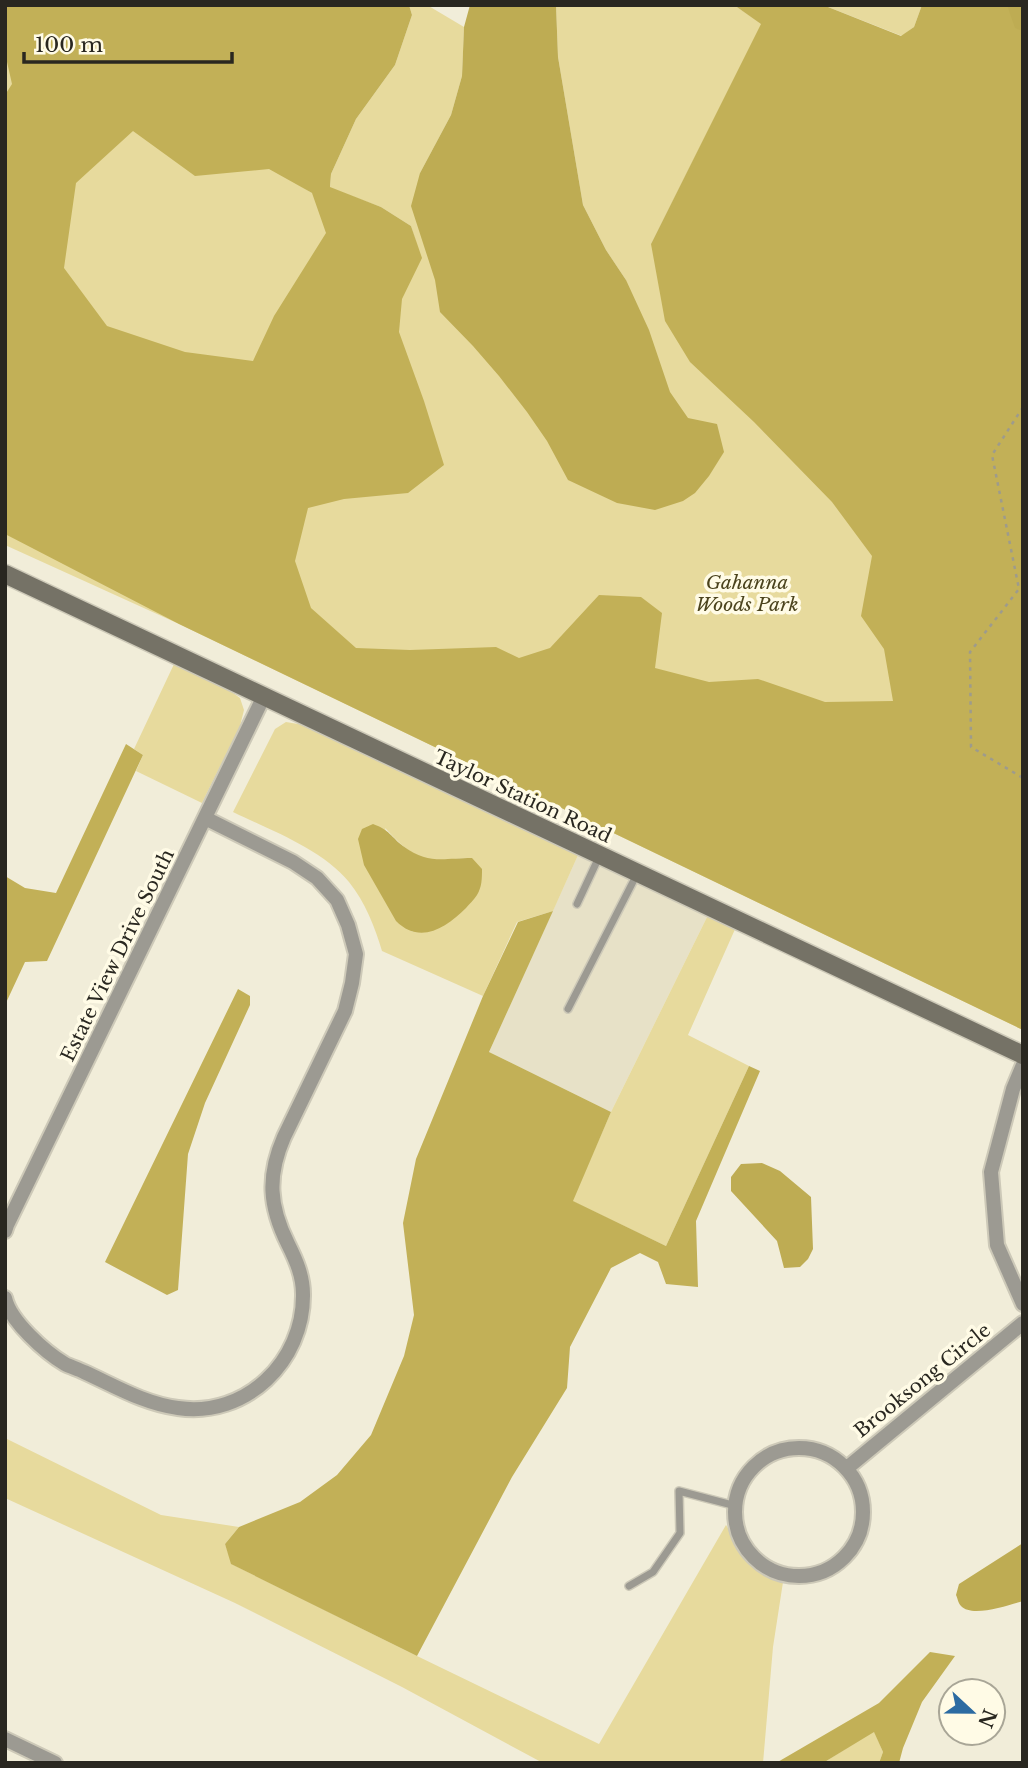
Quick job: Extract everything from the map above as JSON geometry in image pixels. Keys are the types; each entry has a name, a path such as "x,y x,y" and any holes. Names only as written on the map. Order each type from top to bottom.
{"main road":[{"name":"Taylor Station Road","path":"5,574 1023,1055"}],"street":[{"name":"Estate View Drive South","path":"5,1231 264,696"},
{"path":"5,1298 22,1329 65,1364 152,1403 180,1409 206,1409 232,1403 256,1389 277,1371 291,1347 300,1321 303,1294 299,1266 273,1206 271,1186 274,1167 284,1137 345,1011 356,954 337,900 317,878 293,862 205,818"},
{"path":"1023,1065 1013,1089 991,1171 998,1245 1023,1304"},
{"name":"Brooksong Circle","path":"847,1468 1023,1323"},
{"path":"803,1448 820,1451 847,1468 862,1496 863,1512 856,1543 846,1556 820,1573 804,1576 773,1570 748,1551 736,1522 736,1506 747,1475 758,1463 787,1449 803,1448"},
{"path":"5,1739 55,1763"}],"lane":[{"path":"577,904 600,856"},
{"path":"568,1009 638,874"},
{"path":"629,1586 653,1572 680,1533 679,1491 736,1506"}],"path":[{"path":"1023,407 992,455 1019,589 970,652 971,747 1023,778"}],"shaded area":[{"name":"Gahanna Woods Park","path":"5,5 409,5 412,15 395,65 356,119 331,174 330,187 381,207 411,226 422,258 402,299 399,332 444,465 408,493 344,499 308,508 295,561 311,608 356,648 410,650 496,647 519,658 550,648 599,595 641,597 662,613 655,668 709,682 758,679 825,702 893,701 884,649 861,616 872,556 832,502 754,422 690,362 665,321 651,244 761,24 734,5 823,5 901,36 914,27 922,5 1023,5 1023,1030 179,624 5,534 5,95 12,84 5,53","holes":["133,131 195,176 269,169 312,193 326,233 274,316 253,361 185,352 107,326 64,268 76,183"]},
{"path":"470,5 556,5 558,57 583,205 606,250 626,280 649,330 670,392 688,418 717,424 724,452 695,493 683,501 655,510 617,503 568,480 547,441 527,412 473,346 440,312 435,280 411,206 420,173 451,115 462,76 464,27"},
{"path":"1007,5 1023,5 1023,31 1015,28"},
{"path":"126,744 143,755 47,961 25,962 5,1005 5,876 25,888 56,893"},
{"path":"373,824 421,856 436,859 472,858 482,869 481,886 476,897 450,922 432,931 414,932 405,928 396,921 364,865 358,839 362,829"},
{"path":"579,853 709,913 611,1112 489,1052"},
{"path":"553,911 489,1052 611,1112 573,1201 666,1246 749,1066 760,1071 696,1221 698,1287 666,1284 658,1262 640,1253 611,1268 570,1347 567,1388 512,1477 417,1656 231,1564 225,1544 239,1527 300,1502 337,1475 371,1435 404,1356 414,1315 403,1223 416,1159 483,996 518,922"},
{"path":"238,989 250,996 250,1005 205,1103 188,1154 178,1290 167,1295 105,1262"},
{"path":"762,1163 780,1171 811,1197 813,1249 800,1267 784,1268 777,1241 731,1191 731,1177 741,1164"},
{"path":"1023,1543 1023,1601 981,1611 961,1606 956,1595 959,1584"},
{"path":"930,1652 955,1656 940,1677 937,1677 937,1681 922,1702 899,1763 879,1763 883,1752 874,1732 823,1763 776,1763 879,1703"}],"green space":[{"name":"Gahanna Woods Park","path":"5,5 312,193 416,242 411,226 381,207 330,188 331,174 356,119 395,65 412,15 409,5 427,5 464,27 462,76 451,115 420,173 626,280 606,250 583,205 558,57 556,5 734,5 762,24 651,244 909,48 1023,5 1023,1030 179,624 5,545"},
{"path":"823,5 922,5 914,27 902,36"},
{"path":"175,662 222,685 240,698 244,710 240,726 202,803 136,771 143,755 134,749"},
{"path":"286,722 304,725 579,853 553,911 517,922 483,996 382,951 365,906 338,870 295,841 233,812 275,729","holes":["385,828 408,850 422,857 437,860 472,858 412,932"]},
{"path":"709,913 736,927 688,1035 749,1066 666,1246 572,1201 611,1112"},
{"path":"5,1438 161,1515 239,1527 225,1544 232,1564 599,1744 726,1525 750,1558 764,1571 783,1582 773,1647 763,1763 543,1763 402,1687 235,1603 5,1498"},
{"path":"874,1731 883,1752 879,1763 823,1763"}]}
